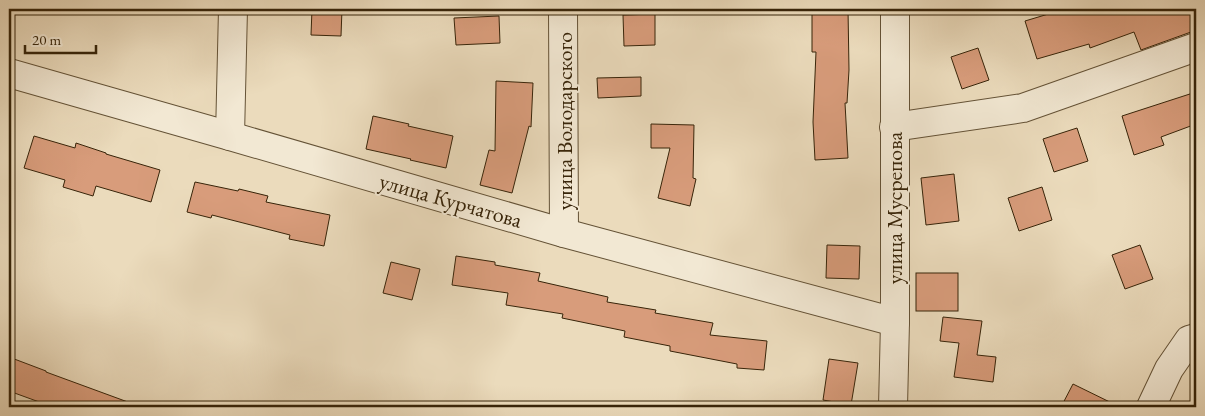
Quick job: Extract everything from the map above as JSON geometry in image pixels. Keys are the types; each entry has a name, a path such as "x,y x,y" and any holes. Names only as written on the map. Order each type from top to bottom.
{"street":[{"path":"230,136 233,9"},
{"name":"улица Володарского","path":"563,9 564,233"},
{"name":"улица Мусрепова","path":"893,407 895,322 895,9"},
{"path":"894,127 1023,108 1196,47"},
{"name":"улица Курчатова","path":"9,73 564,233 895,322"},
{"path":"1151,407 1169,369 1189,340 1196,338"}],"building":[{"path":"312,9 342,9 341,36 311,35"},
{"path":"812,9 848,9 849,70 847,103 845,103 848,158 815,160 813,122 816,52 812,52"},
{"path":"1065,9 1196,9 1196,31 1141,50 1134,32 1090,48 1089,44 1037,59 1025,21"},
{"path":"655,14 655,45 624,46 623,15"},
{"path":"499,16 500,43 456,45 454,18"},
{"path":"978,48 989,80 962,89 951,57"},
{"path":"641,77 641,96 598,98 597,78"},
{"path":"496,81 533,83 531,127 529,126 512,193 480,185 489,150 495,151"},
{"path":"1196,92 1196,124 1161,137 1164,145 1134,155 1122,116"},
{"path":"373,116 453,136 446,168 366,149"},
{"path":"651,124 694,125 693,178 696,179 690,206 658,198 670,148 651,148"},
{"path":"1077,128 1088,161 1054,172 1043,139"},
{"path":"34,136 75,148 76,143 160,170 151,202 96,186 93,196 63,187 65,180 24,168"},
{"path":"954,174 959,221 926,225 921,178"},
{"path":"195,182 268,196 266,202 330,215 324,246 289,239 290,235 212,215 211,218 187,212"},
{"path":"1042,187 1052,220 1019,231 1008,198"},
{"path":"827,245 860,246 859,279 826,278"},
{"path":"1140,245 1153,279 1125,289 1112,255"},
{"path":"456,256 495,262 495,265 540,273 538,281 608,297 607,302 656,310 655,313 713,323 710,335 767,341 764,370 737,368 737,364 670,351 670,346 624,337 625,331 562,318 563,314 506,305 508,293 452,285"},
{"path":"391,262 420,269 412,300 383,293"},
{"path":"916,273 958,273 958,311 916,311"},
{"path":"943,317 982,321 977,355 996,357 993,382 954,377 959,343 940,341"},
{"path":"9,357 136,405 136,407 53,407 9,391"},
{"path":"829,359 858,363 851,405 823,400"},
{"path":"1073,384 1120,407 1061,407"}]}
